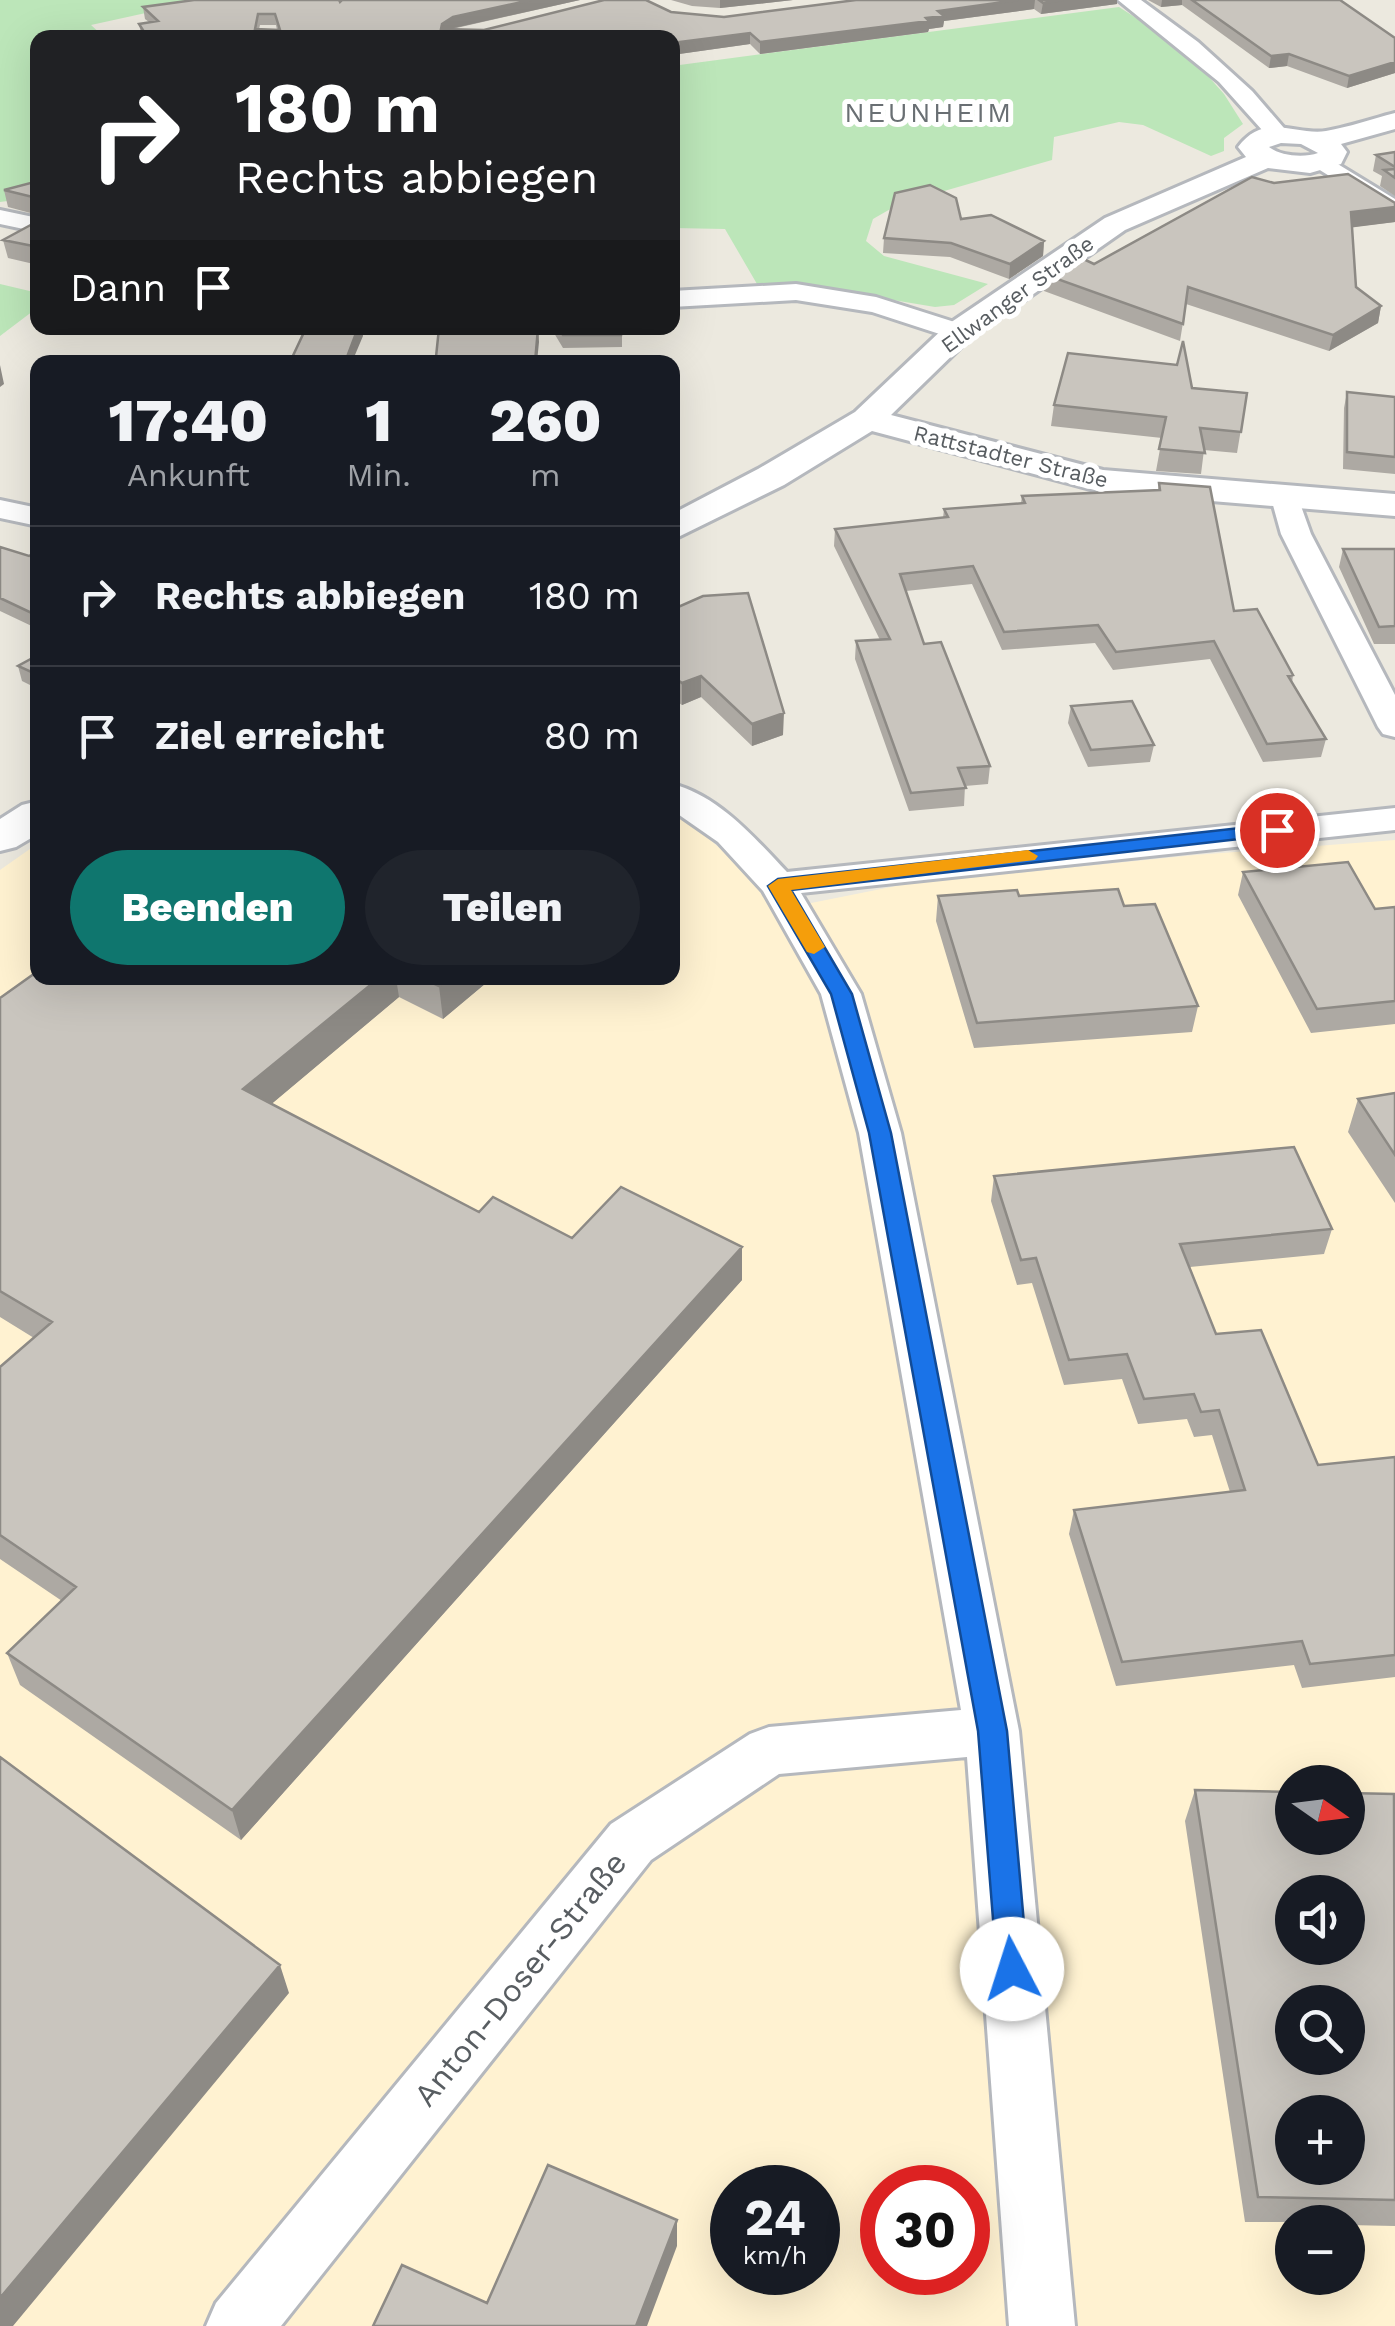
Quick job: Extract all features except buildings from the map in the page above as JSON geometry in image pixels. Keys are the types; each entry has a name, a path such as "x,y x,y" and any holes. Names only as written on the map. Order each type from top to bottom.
{"street":[{"path":"1128,0 1203,53 1244,92 1272,147"},
{"name":"Ellwanger Straße","path":"680,525 740,495 867,419 958,332 1114,224 1272,147 1294,165 1395,121"},
{"path":"1321,152 1395,210"},
{"path":"0,216 30,223"},
{"path":"680,299 796,292 876,305 958,332"},
{"name":"Rattstadter Straße","path":"867,419 1102,481 1395,505"},
{"path":"1286,498 1296,534 1395,727"},
{"path":"0,509 30,515"},
{"path":"680,800 730,834 778,886 841,994 880,1133 992,1731 1042,2326"},
{"path":"0,838 30,819"},
{"path":"778,886 875,872 1395,819"},
{"name":"Anton-Doser-Straße","path":"238,2326 631,1842 769,1752 992,1731"}],"shaded area":[{"path":"680,819 706,836 786,908 906,884 1395,840 1395,2326 0,2326 0,870 30,849 30,985 680,985"}],"green space":[{"path":"0,0 205,0 91,25 96,30 30,30 30,198 0,202"},
{"path":"1119,7 1183,48 1224,94 1243,124 1224,138 1224,151 1211,156 1143,125 1119,122 1054,137 1052,160 899,204 873,219 866,241 884,256 988,284 954,305 935,307 827,289 757,284 725,229 680,228 680,65"},
{"path":"0,284 30,291 30,313 0,336"}],"slow traffic":[{"path":"814,947 778,886 801,880 1028,856"}],"district":[{"name":"NEUNHEIM","path":"929,112"}],"route":[{"path":"1012,1969 992,1731 880,1133 841,994 778,886 801,880 1277,830"}]}
